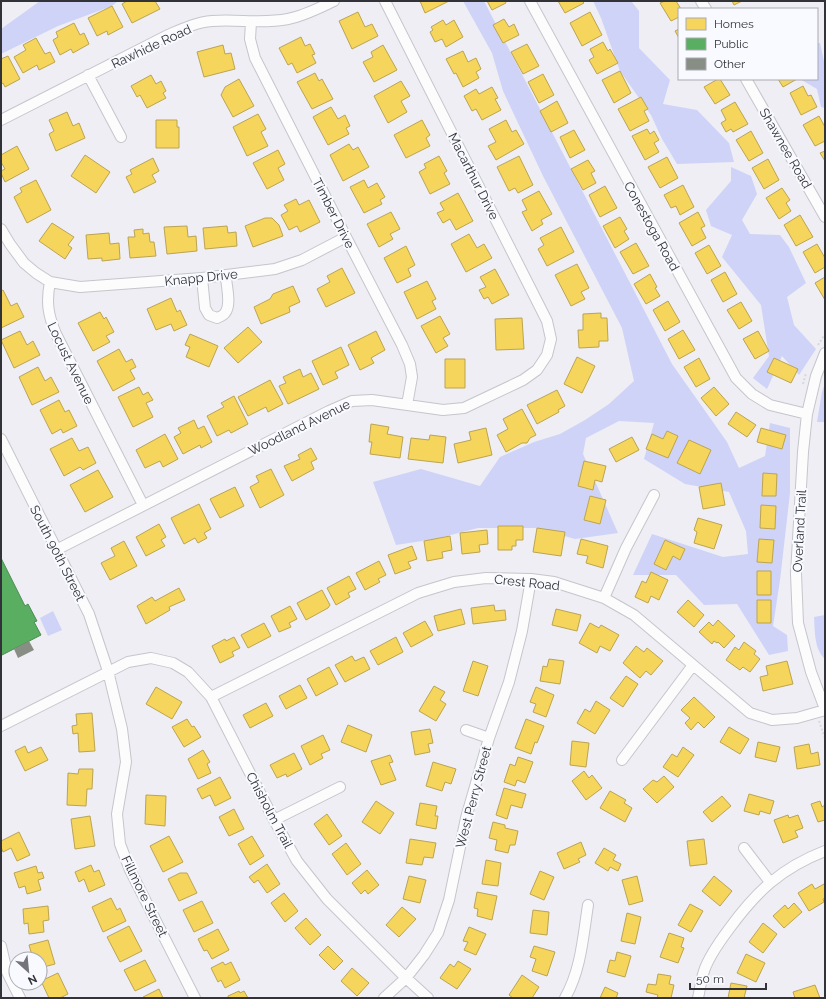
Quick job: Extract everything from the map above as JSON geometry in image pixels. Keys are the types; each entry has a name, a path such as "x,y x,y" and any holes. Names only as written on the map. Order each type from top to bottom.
{"street":[{"name":"Rawhide Road","path":"1,120 168,35 189,26 211,21 251,22 288,19 316,10 334,1"},
{"name":"Macarthur Drive","path":"385,1 547,321 551,339 547,355"},
{"name":"Conestoga Road","path":"530,1 736,378 752,394 770,405 807,414"},
{"name":"Timber Drive","path":"251,22 250,39 255,58 402,344 410,364 412,377 407,405"},
{"path":"88,75 121,137"},
{"name":"Shawnee Road","path":"747,80 825,217"},
{"path":"1,229 24,263 50,282"},
{"name":"Knapp Drive","path":"50,282 80,287 226,276 275,269 302,260 346,237"},
{"path":"202,278 205,308 209,314 216,318 224,315 227,309 228,301 226,276"},
{"name":"Locust Avenue","path":"50,282 48,295 49,317 56,334 143,505"},
{"name":"Overland Trail","path":"825,352 816,376 807,414 803,452 796,574 798,624 811,672 825,709"},
{"name":"Woodland Avenue","path":"56,550 329,411 352,401 372,400 444,410 464,408 523,380 537,370 547,355"},
{"name":"South 90th Street","path":"1,439 89,614 108,671"},
{"path":"604,598 626,548 654,495"},
{"name":"Crest Road","path":"211,697 418,593 454,582 486,578 531,579 554,582 604,598 634,615 750,713 772,720 797,718 825,709"},
{"name":"West Perry Street","path":"384,998 406,978 424,956 438,933 449,900 466,818 489,738 509,682 522,631 531,579"},
{"name":"Chisholm Trail","path":"1,726 128,662 151,658 173,663 188,672 211,697 274,820 297,861 327,899 428,998"},
{"path":"622,760 694,665"},
{"name":"Fillmore Street","path":"108,671 122,729 126,762 117,814 120,844 130,870 195,998"},
{"path":"466,730 489,738"},
{"path":"274,820 340,787"},
{"path":"744,848 770,882"},
{"path":"698,998 704,970 718,943 754,896 770,882 791,868 825,851"},
{"path":"565,998 571,987 581,954 588,905"},
{"path":"1,946 7,972 20,998"}],"shaded area":[{"path":"40,1 118,1 112,6 58,26 1,54 1,29"},
{"path":"463,1 484,1 672,364 727,442 739,468 765,456 770,423 790,428 790,493 773,626 787,635 788,651 769,655 737,604 704,605 676,575 633,575 652,534 723,557 748,554 746,531 729,492 685,484 644,459 654,423 619,421 586,438 583,454 618,533 575,539 537,528 478,528 435,539 396,545 373,482 421,469 480,486 500,457 534,442 560,434 585,420 609,404 634,381 622,328 543,176 503,91 492,53"},
{"path":"593,1 631,1 639,11 639,48 670,80 663,104 697,110 729,143 734,162 677,164 662,139 651,115 620,71 601,18"},
{"path":"818,43 820,43 825,66 825,108 821,107 817,89 802,80 818,80"},
{"path":"731,167 751,176 757,194 742,220 750,234 780,235 789,247 806,283 787,297 794,325 816,349 799,375 782,356 767,389 753,378 769,356 761,305 722,257 732,235 711,226 706,210 731,181"},
{"path":"825,383 825,422 817,422 822,392"},
{"path":"53,611 62,630 48,636 40,618"},
{"path":"825,615 825,659 821,655 817,645 814,617"}],"building: Homes":[{"path":"127,1 155,1 160,9 132,23 122,4"},
{"path":"420,1 449,1 425,13"},
{"path":"487,1 505,1 506,3 492,10"},
{"path":"558,1 582,1 584,3 565,13"},
{"path":"665,1 676,1 680,8 678,8 678,18 671,21 660,3"},
{"path":"732,1 742,1 734,5"},
{"path":"112,6 123,27 108,35 107,31 97,36 88,18"},
{"path":"358,12 365,27 372,24 378,36 352,49 339,21"},
{"path":"590,12 602,35 582,46 570,23"},
{"path":"504,19 509,27 514,24 519,35 503,43 493,25"},
{"path":"443,20 446,25 454,20 463,37 446,47 442,39 435,42 430,32 433,30 431,27"},
{"path":"74,23 80,35 84,33 89,44 73,53 71,49 60,55 53,40 58,37 56,32"},
{"path":"678,30 678,36 675,31"},
{"path":"301,37 305,46 310,44 315,54 312,55 316,63 297,73 292,63 288,65 279,48"},
{"path":"36,38 45,54 50,52 55,62 39,70 37,65 23,73 14,57 26,50 23,45"},
{"path":"603,42 608,51 610,49 618,63 597,74 589,60 594,57 590,49"},
{"path":"527,44 539,66 523,74 511,52"},
{"path":"223,45 225,54 231,53 235,69 204,77 197,52"},
{"path":"383,45 397,70 374,82 363,62 373,57 371,52"},
{"path":"463,51 468,62 476,58 481,69 476,72 479,78 463,87 456,73 454,74 446,59"},
{"path":"8,56 20,79 5,87 3,83 1,84 1,59"},
{"path":"620,71 631,93 614,103 602,80"},
{"path":"315,73 319,81 322,79 333,99 312,109 297,82"},
{"path":"543,74 554,95 539,103 528,82"},
{"path":"151,75 156,84 161,81 166,91 163,93 166,98 147,108 140,95 137,97 131,86"},
{"path":"239,79 254,106 233,117 221,95 225,87"},
{"path":"716,80 721,80 730,95 715,104 704,87"},
{"path":"779,80 795,80 783,87"},
{"path":"401,81 410,96 401,101 407,112 388,123 374,96"},
{"path":"803,86 808,96 811,95 817,107 801,115 790,93"},
{"path":"492,87 498,98 495,99 501,110 482,120 476,109 472,111 464,96 476,89 479,94"},
{"path":"641,97 648,109 644,111 649,121 630,131 618,109"},
{"path":"557,101 568,123 551,132 540,111"},
{"path":"735,102 748,124 733,132 731,129 726,132 721,123 726,120 721,110"},
{"path":"331,107 338,119 345,115 350,126 346,128 349,134 328,145 313,117"},
{"path":"67,112 73,126 79,123 85,138 56,151 49,134 54,131 49,120"},
{"path":"258,114 266,129 261,132 268,146 247,156 233,127"},
{"path":"819,116 825,127 825,141 815,146 803,125"},
{"path":"156,120 177,120 177,127 179,127 179,148 156,148"},
{"path":"422,120 430,135 426,138 430,146 406,158 394,135"},
{"path":"506,120 512,132 516,130 524,144 496,160 488,146 496,142 489,129"},
{"path":"647,129 650,134 654,131 659,140 654,143 659,152 645,160 632,136"},
{"path":"574,130 585,150 570,158 560,137"},
{"path":"751,131 763,153 749,161 736,140"},
{"path":"349,144 353,150 358,147 369,167 343,181 330,155"},
{"path":"17,146 29,169 5,182 1,173 1,171 5,169 1,162 1,155"},
{"path":"278,150 285,164 278,168 284,180 267,189 253,163"},
{"path":"825,151 825,161 820,153"},
{"path":"85,155 110,172 96,193 71,176"},
{"path":"439,156 447,171 444,173 450,184 430,194 419,172 426,168 424,164"},
{"path":"519,156 533,185 518,193 515,188 509,191 497,167"},
{"path":"667,157 678,178 660,188 648,167"},
{"path":"153,158 159,171 152,175 156,182 134,193 126,177 132,174 130,170"},
{"path":"768,159 779,180 764,189 752,168"},
{"path":"588,160 595,171 591,173 596,183 583,190 571,169"},
{"path":"36,180 51,210 27,223 14,197 22,192 20,188"},
{"path":"364,180 368,188 377,183 385,197 380,200 382,204 364,213 350,187"},
{"path":"683,185 694,207 680,215 676,206 671,208 664,195"},
{"path":"605,186 617,208 600,217 589,195"},
{"path":"782,188 790,200 786,203 791,211 779,219 766,198"},
{"path":"539,191 552,214 541,220 543,224 532,231 522,212 527,210 522,200"},
{"path":"458,193 473,221 456,230 450,219 443,223 437,213 444,210 440,203"},
{"path":"296,199 299,205 309,200 320,222 300,232 297,226 289,230 281,215 288,211 284,205"},
{"path":"391,212 400,229 390,234 393,239 379,247 367,224"},
{"path":"698,212 705,226 701,228 706,238 692,246 679,223"},
{"path":"800,215 813,237 796,246 784,225"},
{"path":"620,217 627,229 624,231 629,239 615,248 603,226"},
{"path":"265,218 272,218 279,225 283,236 253,247 245,226"},
{"path":"52,223 74,237 68,245 72,248 65,259 39,241"},
{"path":"187,226 188,237 196,236 197,251 167,254 164,227"},
{"path":"227,226 228,233 236,232 237,246 205,249 203,228"},
{"path":"561,227 574,252 547,266 538,249 544,245 540,238"},
{"path":"143,229 143,234 149,233 150,242 154,242 156,256 130,258 128,237 135,237 134,230"},
{"path":"109,233 110,244 119,243 120,259 102,261 102,258 88,259 86,235"},
{"path":"469,234 477,248 484,244 492,258 466,272 451,244"},
{"path":"636,243 649,266 633,274 620,252"},
{"path":"817,244 825,258 825,267 815,273 803,252"},
{"path":"709,245 721,266 707,274 695,253"},
{"path":"406,246 415,265 408,269 411,276 397,283 384,258"},
{"path":"577,264 589,288 581,292 585,299 571,306 555,275"},
{"path":"342,268 355,293 326,307 317,289 330,282 327,276"},
{"path":"495,269 509,295 492,304 488,297 484,299 479,290 486,287 480,277"},
{"path":"725,272 737,294 723,302 711,280"},
{"path":"650,274 657,287 655,288 660,296 646,304 634,284"},
{"path":"825,277 825,300 815,283"},
{"path":"427,281 436,299 432,301 436,309 417,319 404,292"},
{"path":"293,286 300,302 289,307 290,312 261,324 254,307 270,299 273,294"},
{"path":"3,290 11,306 17,303 24,317 1,328 1,291"},
{"path":"171,298 177,312 180,310 187,325 174,331 171,324 156,330 147,309"},
{"path":"668,301 680,322 665,331 653,310"},
{"path":"741,302 752,321 739,329 727,310"},
{"path":"100,312 104,319 106,317 114,332 106,336 110,342 93,351 78,323"},
{"path":"601,313 601,318 607,318 608,341 599,341 599,347 579,348 578,330 583,330 583,314"},
{"path":"440,316 450,334 443,338 448,346 436,353 421,326"},
{"path":"522,318 524,349 496,350 495,319"},
{"path":"248,327 262,342 238,363 224,348"},
{"path":"683,330 695,350 679,359 668,339"},
{"path":"20,331 27,345 33,341 40,355 14,368 1,340"},
{"path":"376,331 385,350 371,358 374,363 360,370 348,345"},
{"path":"758,331 769,351 755,359 743,339"},
{"path":"190,334 218,346 209,367 186,357 190,347 185,345"},
{"path":"341,347 349,365 335,372 338,378 323,385 312,361"},
{"path":"119,349 126,362 132,359 136,367 130,370 135,379 113,391 97,361"},
{"path":"577,357 595,366 582,393 564,384"},
{"path":"699,358 710,379 696,387 684,367"},
{"path":"774,358 798,369 791,383 767,372"},
{"path":"445,359 465,359 465,388 445,388"},
{"path":"38,367 45,381 51,377 59,392 32,405 19,377"},
{"path":"300,369 303,377 311,373 319,389 288,404 279,386 286,383 283,377"},
{"path":"270,380 283,404 268,412 266,407 248,416 238,397"},
{"path":"139,387 143,395 148,392 153,400 146,403 153,417 133,427 118,397"},
{"path":"714,387 729,404 716,416 701,398"},
{"path":"557,390 565,406 558,410 559,412 537,424 527,405"},
{"path":"234,396 248,424 231,433 229,430 217,436 207,416 224,407 221,403"},
{"path":"59,400 65,412 69,410 77,426 63,433 61,429 52,434 40,410"},
{"path":"522,409 536,435 530,438 527,443 522,443 506,452 497,435 508,429 503,419"},
{"path":"736,412 756,425 747,437 728,424"},
{"path":"194,420 198,429 204,426 212,442 201,448 200,445 183,454 174,437 181,433 178,428"},
{"path":"371,424 389,427 387,434 403,437 400,458 370,454 372,442 369,442"},
{"path":"486,428 492,455 458,463 454,444 471,440 469,432"},
{"path":"761,428 786,435 782,449 757,442"},
{"path":"667,431 678,436 668,458 646,449 652,434 663,439"},
{"path":"165,434 178,459 163,467 160,461 145,468 136,450"},
{"path":"430,435 446,437 443,463 408,459 411,438 429,440"},
{"path":"632,437 639,450 616,462 609,449"},
{"path":"72,438 79,451 88,447 96,463 83,470 80,467 64,476 50,449"},
{"path":"689,440 711,450 700,474 677,463"},
{"path":"311,448 317,459 311,462 314,469 292,481 284,466 300,459 298,455"},
{"path":"584,461 606,466 602,482 595,480 593,490 578,486"},
{"path":"271,469 284,495 260,508 250,487 259,482 256,476"},
{"path":"98,470 113,497 85,512 70,485"},
{"path":"763,473 777,474 776,496 762,496"},
{"path":"721,483 725,505 703,509 699,487"},
{"path":"235,487 244,506 220,518 210,499"},
{"path":"590,496 606,500 600,524 584,520"},
{"path":"199,504 211,529 204,533 207,538 198,543 195,538 184,544 171,518"},
{"path":"761,505 776,506 775,529 760,528"},
{"path":"698,518 722,525 714,549 694,543 697,532 694,530"},
{"path":"159,524 166,537 161,540 165,546 146,556 136,537"},
{"path":"498,526 523,526 523,540 516,540 516,546 512,546 512,550 498,550"},
{"path":"537,528 565,532 561,556 533,552"},
{"path":"487,530 488,544 479,545 480,552 462,554 460,533"},
{"path":"450,536 452,550 442,552 443,558 427,561 424,541"},
{"path":"581,539 608,546 603,568 586,563 588,556 577,554"},
{"path":"759,539 774,540 772,563 757,562"},
{"path":"665,540 685,549 680,560 673,556 666,570 654,564"},
{"path":"124,541 137,566 110,580 101,563 115,556 111,548"},
{"path":"412,546 417,559 408,562 411,568 395,574 388,555"},
{"path":"379,561 386,575 378,579 380,582 365,590 356,573"},
{"path":"757,571 771,571 771,595 757,595"},
{"path":"651,572 668,580 659,600 651,596 648,603 635,597 642,581 646,583"},
{"path":"349,576 356,589 348,593 350,597 336,605 327,588"},
{"path":"179,588 185,600 169,607 170,610 146,624 137,606 152,597 155,601"},
{"path":"322,590 330,605 328,608 306,620 297,603"},
{"path":"688,600 704,615 694,627 677,612"},
{"path":"757,600 771,600 771,623 757,623"},
{"path":"494,605 495,611 505,610 506,620 473,624 471,608"},
{"path":"290,606 297,619 289,623 291,627 279,632 271,616"},
{"path":"461,609 465,624 438,631 434,616"},
{"path":"556,609 581,615 577,631 552,625"},
{"path":"718,620 735,636 724,648 718,642 717,643 714,641 712,644 699,632 709,622 713,626"},
{"path":"425,621 433,635 411,647 403,633"},
{"path":"264,623 271,636 248,648 241,635"},
{"path":"590,623 599,628 601,625 619,635 610,651 600,646 597,653 579,643"},
{"path":"234,637 240,648 232,652 234,656 220,663 212,646 225,639 226,641"},
{"path":"396,637 403,652 378,665 370,651"},
{"path":"744,642 756,651 754,654 760,659 750,672 743,667 740,670 726,660 735,647 739,650"},
{"path":"636,646 644,652 647,648 663,661 651,675 646,671 640,678 623,663"},
{"path":"352,656 355,661 364,657 370,669 345,682 335,665"},
{"path":"549,659 564,661 560,684 540,681 543,666 547,667"},
{"path":"473,661 488,666 478,696 463,691"},
{"path":"787,661 793,684 763,691 760,677 768,675 766,666"},
{"path":"329,667 338,684 316,696 307,679"},
{"path":"626,676 638,684 623,707 610,698"},
{"path":"300,685 307,698 286,709 279,696"},
{"path":"434,686 445,692 440,700 446,704 436,721 419,711"},
{"path":"156,687 182,702 172,719 146,704"},
{"path":"536,687 554,695 546,717 533,712 536,704 530,702"},
{"path":"694,697 715,717 704,728 698,722 691,730 685,723 690,718 681,710"},
{"path":"596,701 610,710 595,734 577,723 585,709 590,712"},
{"path":"266,703 273,716 250,728 243,715"},
{"path":"92,713 95,751 79,752 78,733 73,734 72,726 77,725 76,714"},
{"path":"187,719 192,727 194,726 201,737 184,747 172,727"},
{"path":"526,719 544,726 537,743 535,742 531,754 515,748"},
{"path":"348,725 372,735 366,752 341,742"},
{"path":"729,727 749,739 740,754 720,742"},
{"path":"430,729 433,743 428,744 430,752 415,755 411,732"},
{"path":"323,735 330,750 321,754 323,758 310,765 301,746"},
{"path":"572,741 589,743 586,767 570,765"},
{"path":"758,742 780,747 776,762 755,757"},
{"path":"809,744 811,754 818,752 820,765 797,769 794,747"},
{"path":"25,746 28,753 41,747 48,760 25,771 15,751"},
{"path":"683,747 694,755 678,777 663,767 672,754 677,757"},
{"path":"203,750 210,762 207,764 211,773 198,779 188,759"},
{"path":"294,753 302,769 287,777 286,774 277,778 270,765"},
{"path":"390,755 393,762 389,763 396,780 381,785 371,761"},
{"path":"518,757 533,762 525,783 517,780 515,786 504,782 510,764 515,766"},
{"path":"433,762 456,769 451,784 445,782 442,791 426,786"},
{"path":"79,769 93,769 92,789 87,789 86,806 67,805 68,773 78,774"},
{"path":"584,771 589,778 592,775 602,788 586,800 572,781"},
{"path":"664,776 674,787 657,803 643,789 653,780 657,782"},
{"path":"220,777 231,798 215,806 210,795 202,799 197,789"},
{"path":"504,788 526,794 522,808 511,805 507,819 496,815"},
{"path":"610,791 626,800 624,803 632,808 625,822 600,808"},
{"path":"749,794 774,801 770,814 760,811 759,815 744,811"},
{"path":"146,795 166,796 165,826 145,824"},
{"path":"722,796 731,806 712,822 703,812"},
{"path":"376,801 394,813 380,834 362,822"},
{"path":"820,801 822,807 825,805 825,820 818,822 811,804"},
{"path":"420,803 437,806 435,816 438,816 436,829 416,825"},
{"path":"234,809 244,829 229,836 219,817"},
{"path":"327,814 342,836 329,845 314,824"},
{"path":"788,815 789,818 798,815 803,828 795,831 798,837 783,843 774,820"},
{"path":"90,816 95,846 75,849 71,819"},
{"path":"493,822 505,825 505,828 518,831 515,845 510,845 508,853 495,850 497,840 489,838"},
{"path":"19,832 30,855 17,861 11,848 3,852 1,841"},
{"path":"169,836 183,862 163,872 150,846"},
{"path":"252,836 264,856 250,865 238,844"},
{"path":"410,839 436,843 433,858 424,857 422,865 406,863"},
{"path":"704,839 707,864 690,866 687,841"},
{"path":"581,842 586,855 578,859 580,862 564,869 557,853"},
{"path":"346,843 361,864 347,875 332,854"},
{"path":"604,848 616,855 613,860 621,864 618,871 610,867 608,871 595,863"},
{"path":"486,860 501,863 498,886 482,884"},
{"path":"267,864 280,884 267,893 258,880 254,883 249,877"},
{"path":"91,865 94,872 99,870 105,885 89,892 84,879 79,882 75,872"},
{"path":"36,866 38,873 42,872 44,878 38,880 41,890 27,894 25,886 19,888 14,873"},
{"path":"367,870 379,885 368,894 365,890 361,894 352,883"},
{"path":"540,871 554,877 544,900 530,894"},
{"path":"180,873 187,873 197,893 179,901 168,879"},
{"path":"409,876 426,880 420,903 403,899"},
{"path":"637,876 643,901 629,905 622,880"},
{"path":"714,876 732,891 720,906 702,891"},
{"path":"812,884 815,889 824,884 825,898 823,899 824,902 809,911 798,893"},
{"path":"477,892 497,896 492,920 477,916 478,909 474,908"},
{"path":"284,893 298,911 285,922 271,903"},
{"path":"111,898 117,910 120,908 126,921 103,932 92,907"},
{"path":"202,901 213,923 194,932 183,910"},
{"path":"794,903 802,912 784,928 773,916 785,905 788,909"},
{"path":"690,904 703,911 691,932 678,925"},
{"path":"48,906 49,920 43,921 44,932 29,934 28,923 24,924 23,909"},
{"path":"402,907 416,919 399,937 386,925"},
{"path":"533,910 549,912 547,935 530,933"},
{"path":"627,913 641,917 635,944 621,941"},
{"path":"306,918 321,935 310,945 295,928"},
{"path":"763,923 777,934 763,953 749,942"},
{"path":"129,926 142,951 120,962 107,937"},
{"path":"469,927 486,934 476,955 464,950 468,942 463,941"},
{"path":"218,929 229,950 212,959 207,950 204,951 198,939"},
{"path":"669,933 684,938 681,947 684,948 678,963 660,957"},
{"path":"48,940 55,964 48,966 48,951 31,951 29,945"},
{"path":"328,946 343,961 334,970 319,955"},
{"path":"534,946 555,952 547,976 532,971 536,959 530,957"},
{"path":"617,952 631,956 625,977 607,972 610,960 615,961"},
{"path":"746,954 765,963 756,982 737,973"},
{"path":"145,960 156,981 135,991 124,970"},
{"path":"458,961 471,969 457,989 440,978 450,964 454,967"},
{"path":"223,962 225,965 231,962 240,980 225,988 221,980 218,982 211,968"},
{"path":"352,968 369,983 357,996 341,981"},
{"path":"58,973 68,994 60,998 49,998 46,991 48,991 48,978"},
{"path":"658,974 671,976 669,984 674,985 671,998 657,998 658,995 646,992 648,984 656,985"},
{"path":"522,975 539,987 532,998 513,998 509,995"},
{"path":"731,983 747,986 744,998 728,998"},
{"path":"815,985 820,998 795,998 793,992"},
{"path":"605,987 618,993 616,998 600,998"},
{"path":"159,989 163,998 142,998 143,997"},
{"path":"239,991 240,993 244,991 248,998 228,998 228,996"}],"building: Public":[{"path":"1,558 25,606 28,604 37,621 34,622 41,635 2,655 1,652"}],"building: Other":[{"path":"29,641 34,650 18,658 14,649"}]}
